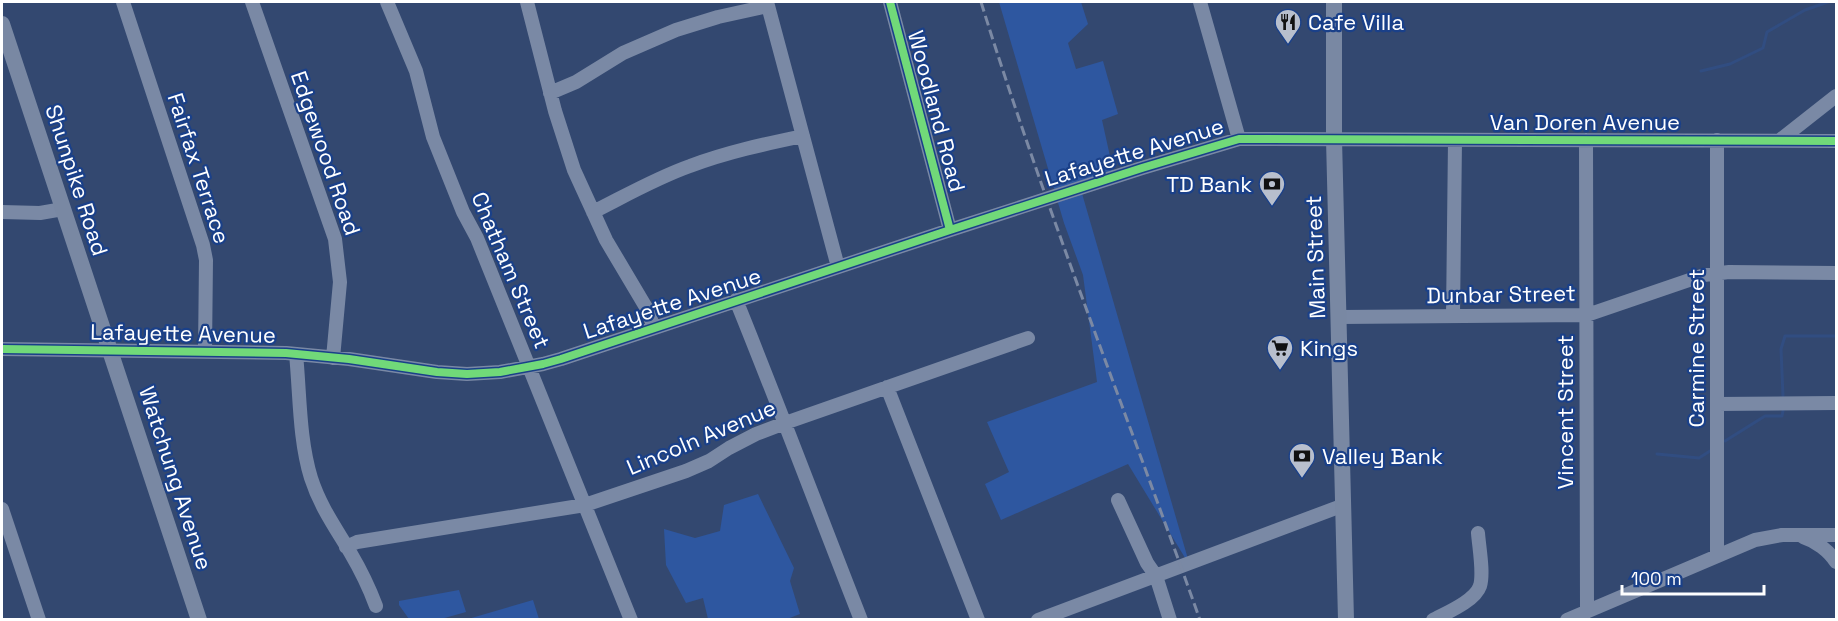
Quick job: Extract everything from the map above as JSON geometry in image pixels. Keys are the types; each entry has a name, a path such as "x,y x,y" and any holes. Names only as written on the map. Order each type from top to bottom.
{"main road":[{"name":"Main Street","path":"1334,2 1334,139 1346,620"},
{"name":"Shunpike Road","path":"2,24 110,350"},
{"name":"Watchung Avenue","path":"110,350 199,620"}],"street":[{"name":"Fairfax Terrace","path":"123,2 203,245 206,271 205,351"},
{"name":"Edgewood Road","path":"252,2 335,239 340,282 333,358"},
{"name":"Chatham Street","path":"387,2 416,71 433,137 477,238 631,620"},
{"path":"527,2 550,93 571,163 606,240 647,309 654,328"},
{"name":"Woodland Road","path":"890,2 950,230"},
{"path":"1200,2 1239,139"},
{"path":"550,93 576,82 623,53 675,30 768,4 838,267"},
{"path":"1780,140 1836,96"},
{"path":"593,212 689,166 749,148 803,136"},
{"name":"Lafayette Avenue","path":"2,349 296,354 437,372 466,374 500,372 561,358 950,230 1239,139 1334,139"},
{"name":"Van Doren Avenue","path":"1334,139 1836,141"},
{"path":"1454,316 1455,140"},
{"name":"Vincent Street","path":"1586,140 1587,611"},
{"name":"Carmine Street","path":"1717,556 1718,140"},
{"path":"2,212 40,213 63,209"},
{"name":"Dunbar Street","path":"1340,317 1587,315 1704,275 1836,273"},
{"path":"736,300 861,620"},
{"name":"Lincoln Avenue","path":"346,547 357,542 585,505 686,471 709,461 756,434 785,423 1028,338"},
{"path":"296,354 304,446 311,479 327,516 369,587 376,606"},
{"path":"887,387 978,620"},
{"path":"1718,404 1836,403"},
{"path":"1118,500 1147,563 1156,576 1170,620"},
{"path":"1038,620 1344,505"},
{"path":"2,509 39,620"},
{"path":"1433,620 1456,608 1477,592 1481,579 1478,533"},
{"path":"1568,620 1755,540 1782,535 1836,535"},
{"path":"1795,535 1814,541 1836,562"}],"shaded area":[{"path":"999,2 1081,2 1088,24 1068,43 1076,69 1103,61 1118,114 1102,120 1115,179 1081,190 1190,566 1128,464 1001,520 985,484 1009,472 987,422 1097,382 1083,275 1064,223"},
{"path":"758,494 794,568 790,581 800,614 787,619 708,619 703,598 686,603 666,565 664,529 695,538 720,531 724,505"},
{"path":"459,590 466,612 441,619 409,619 399,605 399,601"},
{"path":"533,600 539,619 468,619"}],"waterway":[{"path":"1701,71 1730,64 1763,48 1767,32 1805,10 1828,2"},
{"path":"1783,396 1781,349 1785,336 1836,336"},
{"path":"1725,441 1765,416 1782,416 1783,411"},
{"path":"1657,454 1699,458 1710,451"}],"railway":[{"path":"981,2 1032,158 1200,620"}],"cycle path":[{"path":"890,2 950,230"},
{"path":"2,349 286,353 349,359 437,372 467,374 500,372 561,359 950,230 1239,139 1836,141"}],"place":[{"name":"Cafe Villa","path":"1288,45"},
{"name":"TD Bank","path":"1272,207"},
{"name":"Kings","path":"1280,371"},
{"name":"Valley Bank","path":"1302,479"}]}
